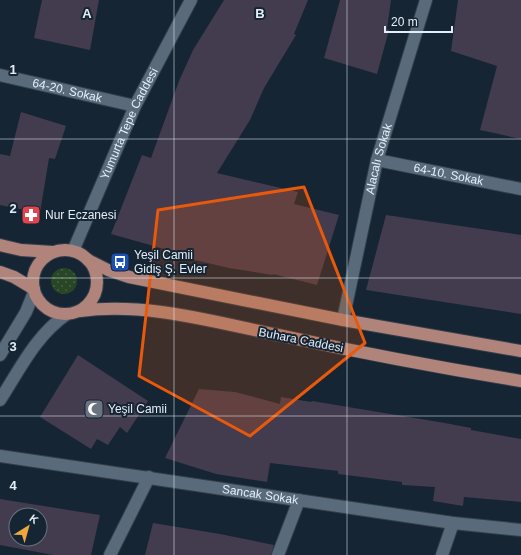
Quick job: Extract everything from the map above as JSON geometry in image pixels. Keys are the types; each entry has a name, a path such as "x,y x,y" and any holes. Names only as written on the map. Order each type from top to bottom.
{"main road":[{"path":"0,245 29,251 73,251 108,270 129,278 343,320 521,351"},
{"path":"54,252 43,258 36,268 32,280 34,290 44,307 55,313 67,314 80,311 90,302 96,291 97,277 88,260"},
{"path":"0,272 14,277 34,290"},
{"name":"Buhara Caddesi","path":"80,311 106,308 158,311 330,346 521,382"}],"street":[{"name":"Yumurta Tepe Caddesi","path":"73,251 135,106 191,0"},
{"name":"Alacalı Sokak","path":"343,320 377,160 426,0"},
{"name":"64-20. Sokak","path":"0,75 135,106"},
{"name":"64-10. Sokak","path":"377,160 521,189"},
{"path":"0,355 26,312 34,290"},
{"path":"0,400 40,337 50,326 67,314"},
{"name":"Sancak Sokak","path":"0,456 453,523 521,530"},
{"path":"110,555 149,478"},
{"path":"278,555 299,500"},
{"path":"442,555 453,523"}],"highlighted area":[{"path":"304,187 365,343 250,436 139,376 158,210"}],"green space":[{"path":"64,268 73,272 77,281 73,290 64,294 55,290 51,281 55,272"}],"building":[{"path":"42,0 99,0 90,50 34,38"},
{"path":"224,0 308,0 294,34 296,35 264,88 250,120 217,173 298,192 294,204 339,215 317,285 273,274 229,268 182,257 182,254 111,234 142,155 151,158 179,81 193,50"},
{"path":"340,0 391,0 387,29 389,30 377,74 324,58"},
{"path":"458,0 521,0 521,139 480,130 497,66 451,51"},
{"path":"21,112 66,126 55,159 49,158 40,213 0,205 0,154 10,156"},
{"path":"386,215 521,235 521,314 366,290"},
{"name":"Yeşil Camii","path":"78,355 148,401 127,433 120,427 108,445 97,439 91,449 40,417"},
{"path":"199,389 235,392 280,404 281,397 312,401 445,423 471,428 471,430 521,439 521,502 464,497 463,506 433,501 435,487 402,485 402,482 338,474 338,471 270,463 267,482 216,474 165,458"},
{"path":"0,499 100,515 91,555 53,555 11,547 48,547 48,507 8,507 8,547 0,545"},
{"path":"153,523 274,545 271,555 145,555"}],"place":[{"name":"Nur Eczanesi","path":"31,215"},
{"name":"Yeşil Camii Gidiş Ş. Evler","path":"120,262"},
{"name":"Yeşil Camii","path":"94,409"}]}
